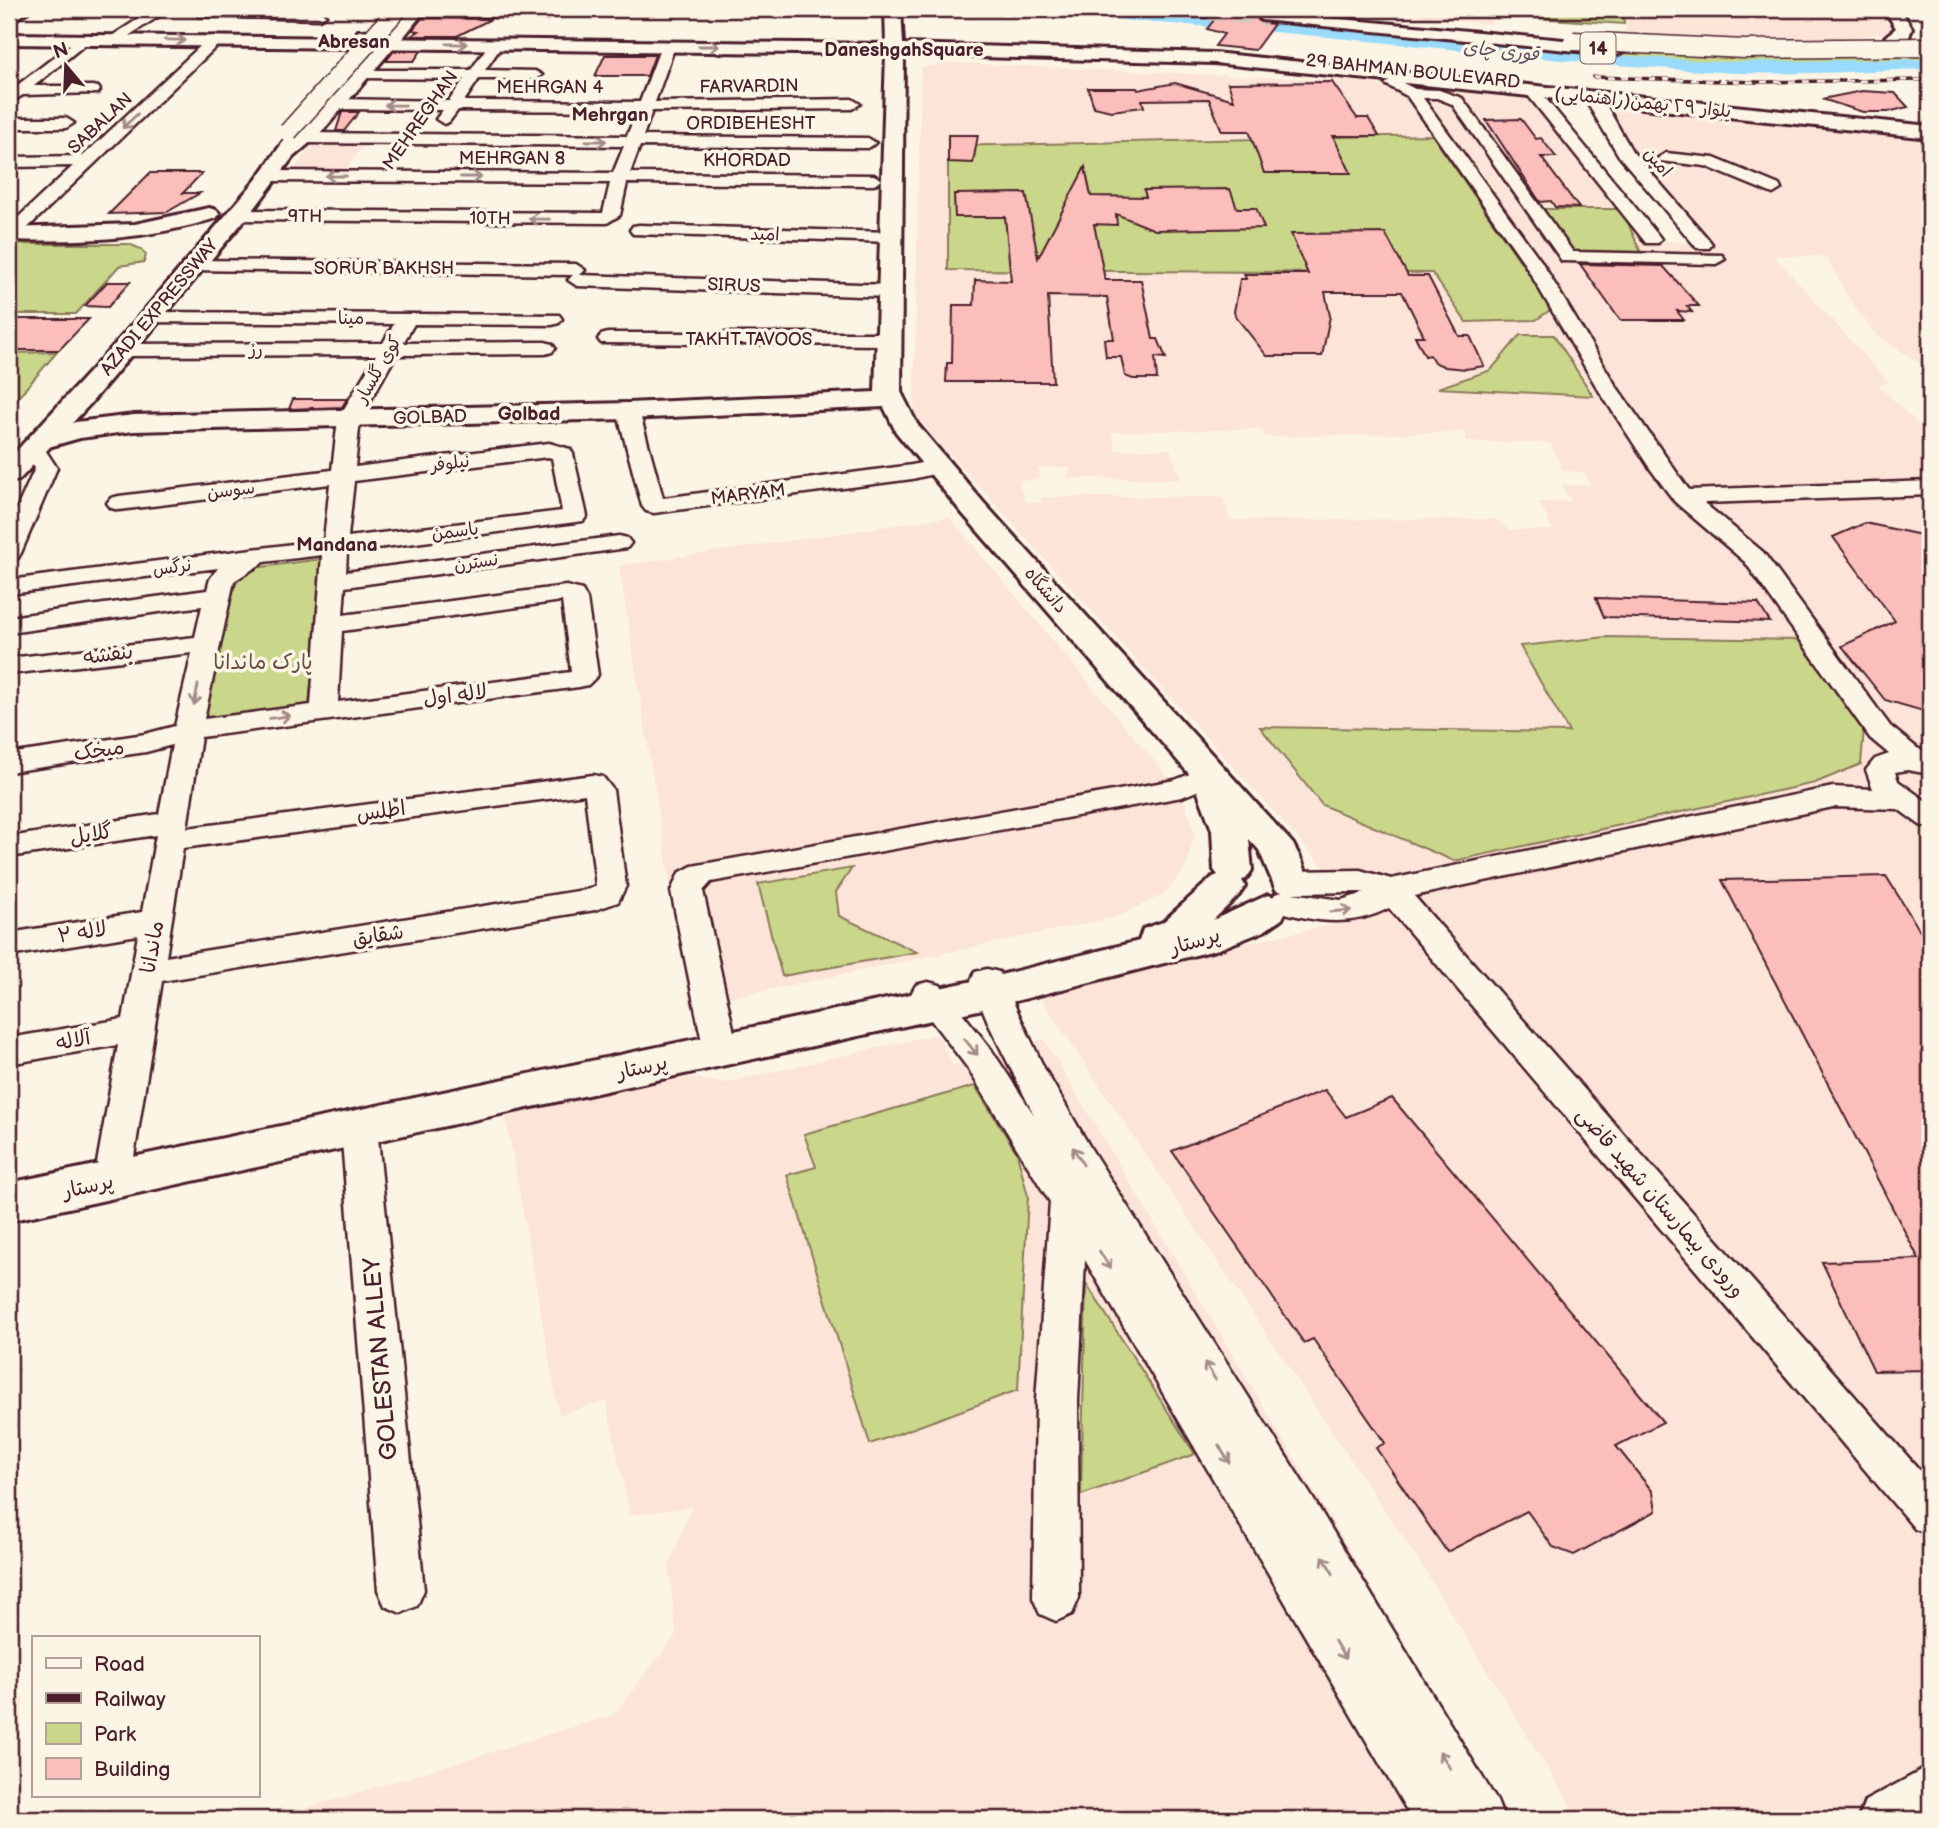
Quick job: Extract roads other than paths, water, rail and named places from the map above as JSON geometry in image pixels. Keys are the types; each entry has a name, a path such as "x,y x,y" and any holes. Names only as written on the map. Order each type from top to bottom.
{"main road":[{"name":"دانشگاه","path":"893,9 904,55 894,399"},
{"name":"دانشگاه","path":"908,9 892,237 888,394 894,399 905,426 938,466 1209,775 1275,844 1288,873 1283,893"},
{"path":"1138,9 1206,11 1185,9"},
{"path":"1303,9 1601,38"},
{"path":"1840,43 1893,37 1903,33 1904,28 1892,9"},
{"path":"382,14 364,34 396,34 409,12"},
{"path":"285,147 409,12"},
{"name":"14","path":"1515,36 1268,14 1638,51 1930,55"},
{"path":"932,33 975,48"},
{"name":"بلوار ٢٩ بهمن(راهنمایی)","path":"9,38 496,44 526,34 668,46 841,48 884,56 975,48 1192,57 1406,85 1532,91 1700,105 1930,132"},
{"path":"1515,36 1601,38"},
{"path":"1515,36 1719,48 1930,47"},
{"path":"1893,37 1890,49 1909,55"},
{"name":"14","path":"1601,38 1840,43"},
{"path":"285,147 278,131 357,42"},
{"path":"285,147 335,104 388,43"},
{"path":"1840,43 1863,49 1863,52 1856,55"},
{"name":"29 BAHMAN BOULEVARD","path":"975,48 1208,50 1700,105 1930,125"},
{"path":"323,80 345,76 359,77"},
{"name":"AZADI EXPRESSWAY","path":"153,280 209,214 285,147"},
{"name":"AZADI EXPRESSWAY","path":"9,474 40,445 60,407 123,349 150,318 236,215 285,147"},
{"path":"10,234 106,234 178,225 209,214"},
{"path":"106,234 139,239 160,246"},
{"name":"GOLBAD","path":"40,445 76,430 134,423 628,411 894,399"},
{"path":"60,407 94,406 134,423"},
{"name":"دانشگاه","path":"1209,775 1230,830 1230,878"},
{"path":"1230,878 1250,864 1260,864 1278,870 1283,893"},
{"name":"پرستار","path":"990,987 1177,932 1230,878"},
{"name":"پرستار","path":"9,1202 359,1128 1205,939 1250,921 1283,893"},
{"name":"پرستار","path":"9,1186 718,1037 932,999"}],"street":[{"path":"116,38 163,9"},
{"path":"203,13 274,11 320,15"},
{"path":"239,39 274,11"},
{"path":"409,12 548,11"},
{"path":"526,34 548,11"},
{"path":"12,93 83,39"},
{"name":"SABALAN","path":"10,234 215,40"},
{"name":"MEHREGHAN","path":"373,217 496,44"},
{"path":"620,178 668,46"},
{"path":"359,77 535,75"},
{"path":"1406,85 1457,101 1568,257 1716,259"},
{"path":"1406,85 1532,261 1606,386 1683,498 1754,557 1880,732 1907,754 1929,765"},
{"path":"12,93 93,90"},
{"path":"1532,91 1652,239"},
{"name":"امین","path":"1595,98 1625,153 1703,244"},
{"name":"MEHRGAN 4","path":"335,104 646,107"},
{"name":"FARVARDIN","path":"646,107 852,104"},
{"path":"9,123 66,123"},
{"name":"ORDIBEHESHT","path":"285,147 429,139 868,143"},
{"name":"MEHRGAN 8","path":"285,147 403,177 620,178"},
{"path":"1666,158 1708,161 1773,189"},
{"path":"9,162 88,161"},
{"name":"KHORDAD","path":"620,178 874,180"},
{"name":"10TH","path":"373,217 607,218 611,215 620,178"},
{"name":"9TH","path":"236,215 373,217"},
{"name":"امید","path":"639,230 892,237"},
{"name":"SORUR BAKHSH","path":"193,266 576,275"},
{"name":"SIRUS","path":"576,275 891,291"},
{"name":"مینا","path":"150,318 552,319"},
{"name":"کوی گلسار","path":"349,419 407,318"},
{"name":"TAKHT TAVOOS","path":"608,339 889,339"},
{"name":"رز","path":"123,349 545,348"},
{"name":"MARYAM","path":"628,411 654,506 912,472 938,466"},
{"path":"188,731 324,712 332,581 349,419"},
{"path":"9,553 47,468 40,445"},
{"name":"نیلوفر","path":"343,477 557,452 562,454 575,516"},
{"name":"سوسن","path":"119,503 343,477"},
{"path":"1683,498 1930,488"},
{"name":"یاسمن","path":"335,546 575,516"},
{"name":"نسترن","path":"332,581 619,543"},
{"name":"نرگس","path":"9,587 335,546"},
{"name":"ماندانا","path":"115,1163 188,731 217,596 222,579 229,571 262,555"},
{"name":"لاله اول","path":"324,712 579,679 585,675 573,595 566,593 330,625"},
{"path":"9,625 217,596"},
{"name":"بنفشه","path":"9,666 207,643"},
{"name":"میخک","path":"9,763 146,743 188,731"},
{"path":"1880,732 1884,757 1880,770 1885,786 1918,803 1930,818"},
{"path":"1283,893 1316,911 1348,912 1378,902 1391,890 1833,797 1870,781 1892,762 1902,760 1929,765"},
{"path":"718,1037 687,891 690,881 704,873 1182,788 1209,775"},
{"name":"اطلس","path":"171,831 593,783 599,790 611,886 607,894"},
{"path":"1833,797 1918,803"},
{"name":"گلایل","path":"9,847 171,831"},
{"name":"ورودی بیمارستان شهید قاضی","path":"1391,890 1930,1514"},
{"name":"شقایق","path":"147,972 595,900 607,894"},
{"name":"لاله ۲","path":"9,944 156,921"},
{"path":"990,987 1014,1048 1083,1195 1224,1454 1425,1792 1438,1819"},
{"path":"932,999 1083,1195 1255,1444 1479,1819"},
{"name":"آلاله","path":"9,1051 138,1029"},
{"name":"GOLESTAN ALLEY","path":"359,1128 401,1590"},
{"path":"1056,1598 1056,1414 1083,1195"},
{"path":"1883,1819 1930,1791"}],"waterway":[{"name":"قوری چای","path":"1074,9 1104,11 1131,18 1159,17 1312,30 1597,59 1722,67 1930,64"}],"tunnel":[{"path":"1206,11 1267,17"}],"railway":[{"path":"1593,77 1757,82 1930,80"}],"district":[{"name":"Abresan","path":"354,41"},
{"name":"DaneshgahSquare","path":"904,49"},
{"name":"Mehrgan","path":"610,114"},
{"name":"Golbad","path":"529,413"},
{"name":"Mandana","path":"337,544"}],"park label":[{"name":"پارک ماندانا","path":"263,662"}]}
